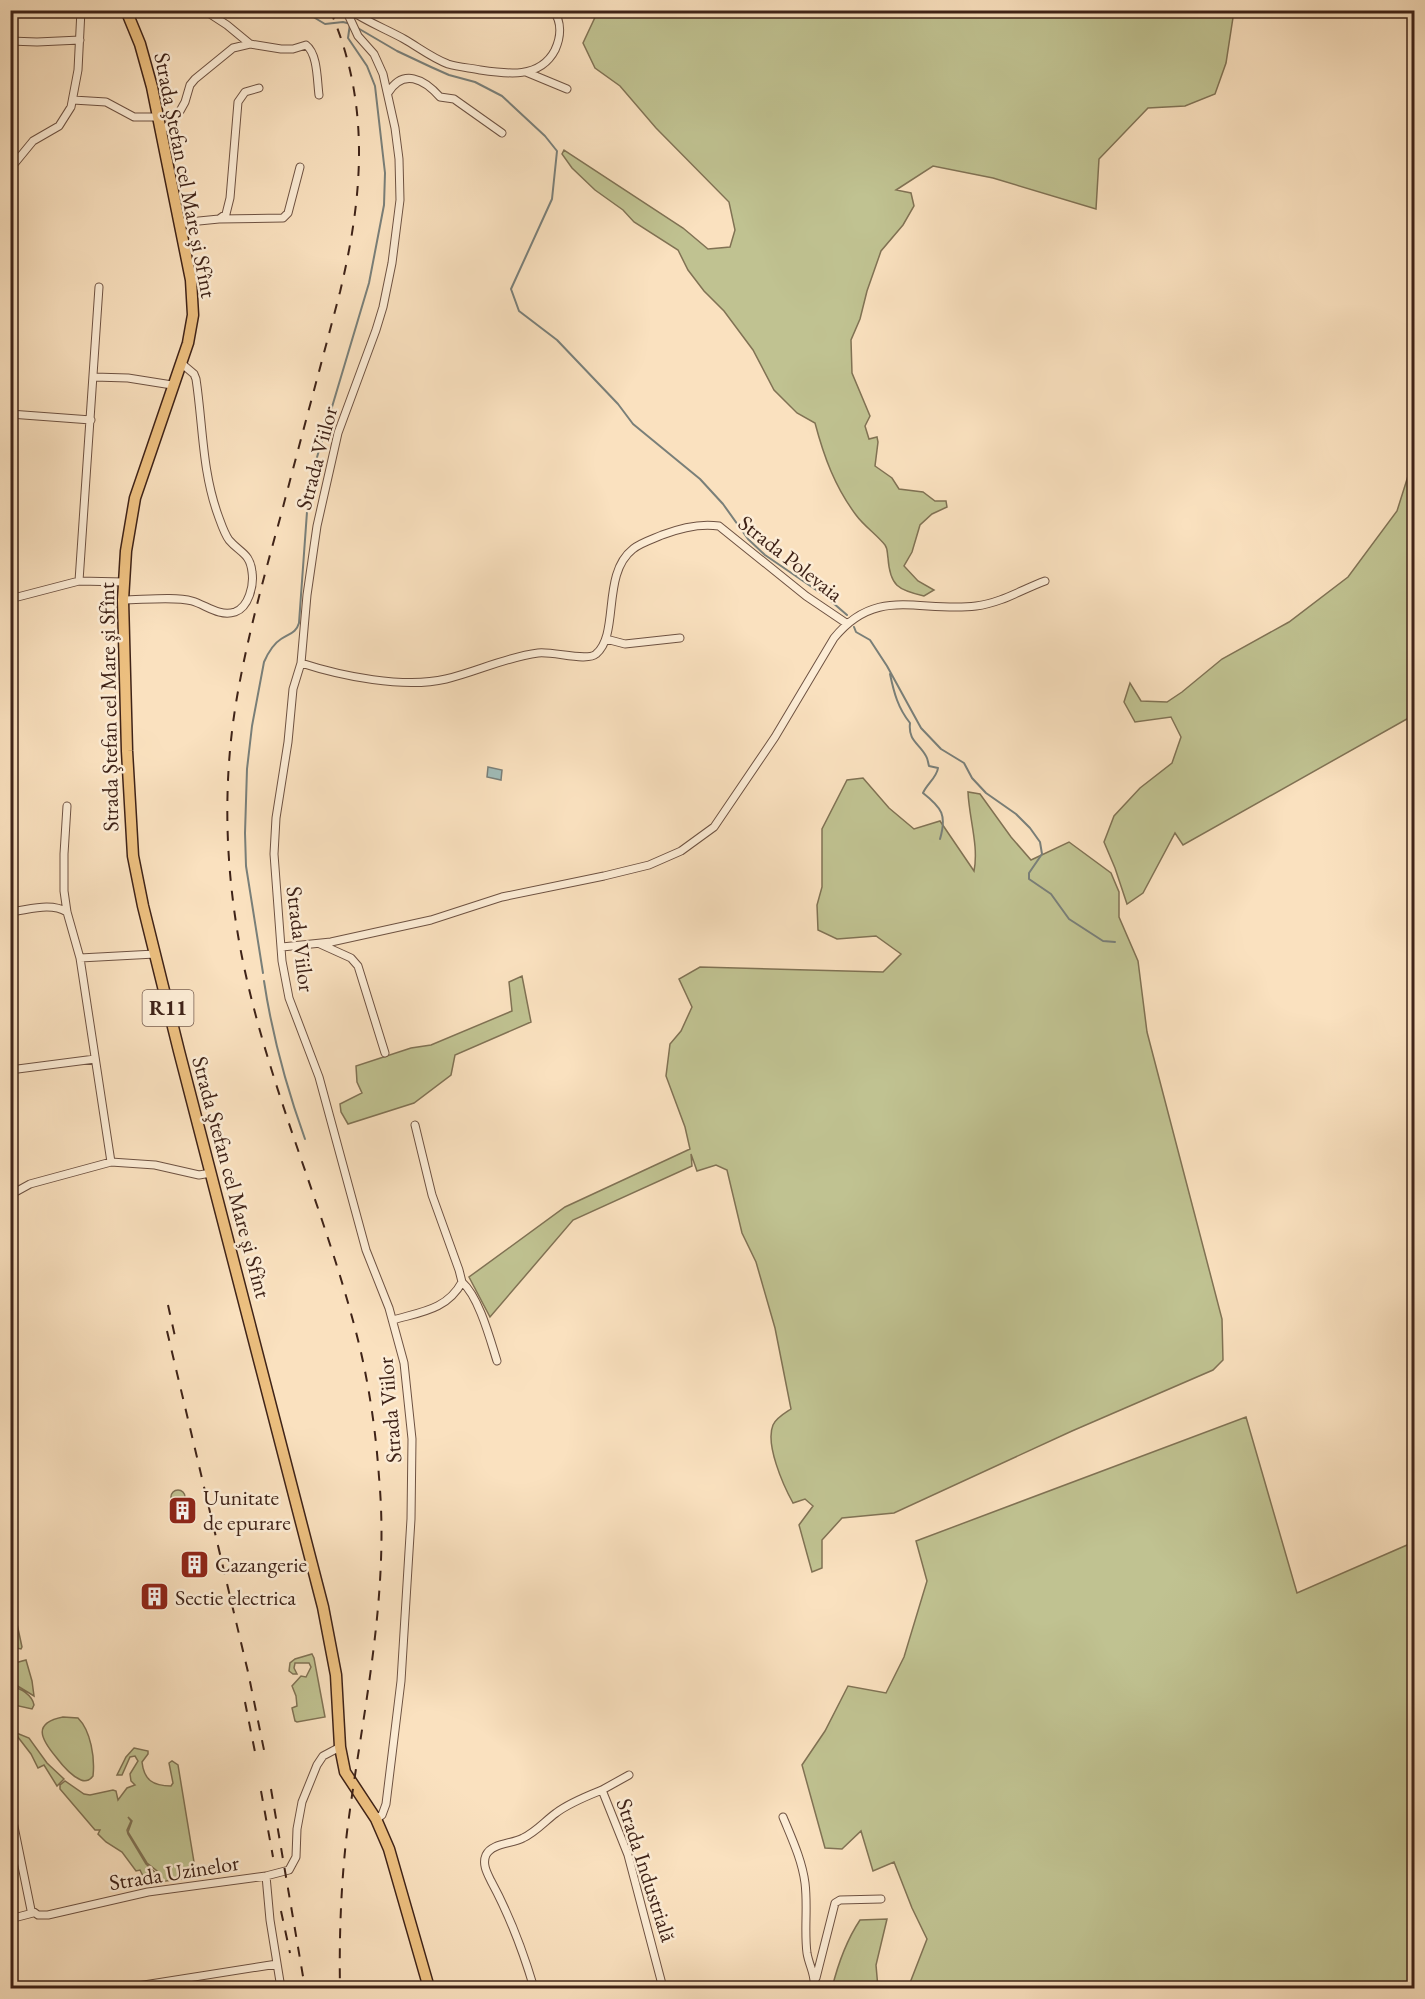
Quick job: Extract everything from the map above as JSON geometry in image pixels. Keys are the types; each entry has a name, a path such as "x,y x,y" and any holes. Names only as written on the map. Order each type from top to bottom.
{"main road":[{"name":"Strada Ştefan cel Mare şi Sfînt","path":"126,10 140,44 152,87 190,280 193,315 181,363 135,498 124,582 130,828 137,877 323,1607 336,1675 340,1747 345,1772 376,1819 395,1868 429,1989"}],"street":[{"path":"10,169 33,141 59,126 66,117 73,100 78,70 81,10"},
{"path":"204,10 250,44"},
{"path":"526,72 547,61 556,48 560,30 559,21 553,10"},
{"path":"348,13 450,65 498,72 526,72 567,89"},
{"name":"Strada Viilor","path":"348,13 353,28 379,63 388,93 399,159 400,200 392,263 376,330 338,433 312,556 301,663 293,689 275,832 275,889 284,976 289,998 319,1077 366,1250 393,1320 404,1363 412,1439 405,1624 398,1715 386,1804 382,1815 376,1819"},
{"path":"10,41 80,40"},
{"path":"160,130 168,126 180,111 190,85 195,79 233,48 250,44 281,49 306,45 309,47 319,95"},
{"path":"388,93 397,82 412,78 429,85 440,97 453,99 502,133"},
{"path":"219,219 226,214 230,198 238,102 245,92 259,88"},
{"path":"73,100 106,102 134,117 158,117"},
{"path":"179,223 219,219 283,218 288,213 300,167"},
{"path":"79,581 99,287"},
{"path":"123,600 185,600 218,612 228,613 237,611 249,595 253,576 246,554 230,541 218,514 209,483 203,450 196,380 181,363"},
{"path":"94,377 128,378 172,385"},
{"path":"10,414 91,420"},
{"name":"Strada Polevaia","path":"606,639 613,589 620,568 633,549 672,531 706,524 719,526 806,596 846,623"},
{"path":"10,599 79,581 124,582"},
{"path":"282,947 317,943 432,921 502,897 649,865 681,851 714,827 775,737 834,638 846,623 864,612 881,606 909,604 965,607 985,605 1045,581"},
{"path":"301,663 347,676 404,682 429,682 444,680 538,653 591,657 601,649 606,639 625,644 680,638"},
{"path":"67,806 64,873 67,912 80,958 111,1162"},
{"path":"10,912 59,907 67,912"},
{"name":"Strada Viilor","path":"317,943 351,958 358,966 385,1053"},
{"path":"80,958 155,954"},
{"path":"10,1070 95,1059"},
{"path":"415,1125 432,1195 462,1282 470,1293 497,1361"},
{"path":"11,1195 30,1184 111,1162 155,1165 199,1175 211,1173"},
{"path":"393,1320 430,1311 442,1305 462,1282"},
{"name":"Strada Uzinelor","path":"10,1919 33,1913 48,1915 171,1888 285,1872 293,1865 296,1853 298,1822 304,1794 319,1760 340,1747"},
{"path":"602,1790 629,1775"},
{"name":"Strada Industrială","path":"534,1989 507,1911 487,1872 484,1863 486,1855 496,1846 514,1843 530,1835 557,1812 602,1790 628,1855 663,1989"},
{"path":"10,1807 33,1913"},
{"path":"783,1817 799,1858 805,1882 807,1905 805,1929 808,1957 816,1978"},
{"path":"266,1876 270,1920 281,1989"},
{"path":"814,1989 835,1903 840,1900 881,1899"},
{"path":"125,1989 277,1964"}],"green space":[{"path":"598,11 1234,11 1226,63 1215,94 1185,106 1148,108 1099,159 1096,209 993,178 933,166 896,190 911,193 914,206 903,225 881,251 860,319 851,340 852,373 870,416 865,426 869,439 877,437 875,466 892,478 899,489 923,492 935,501 946,501 947,507 932,514 920,525 912,552 904,566 918,581 934,590 924,596 902,589 893,581 886,547 859,519 842,494 826,460 815,423 797,413 774,390 753,350 724,311 704,291 688,270 678,250 634,222 623,210 595,190 572,168 562,154 564,150 683,228 708,249 730,247 735,230 729,202 656,128 620,86 595,68 583,43"},
{"path":"1414,457 1414,715 1183,845 1175,833 1143,893 1127,904 1104,842 1114,816 1140,788 1172,763 1181,737 1171,717 1135,722 1124,702 1130,683 1141,701 1167,702 1222,659 1289,622 1348,577 1397,511"},
{"path":"863,778 889,808 914,829 940,821 974,871 975,842 968,792 980,794 1031,860 1069,842 1111,873 1119,892 1119,917 1138,961 1147,1032 1222,1319 1223,1360 1213,1370 1072,1431 894,1513 842,1518 822,1540 822,1568 812,1572 799,1525 813,1506 805,1499 793,1503 773,1453 771,1433 773,1425 778,1418 791,1409 775,1328 756,1262 742,1233 727,1170 716,1165 697,1171 691,1154 692,1166 573,1220 490,1317 469,1277 565,1207 690,1149 685,1127 666,1076 670,1044 681,1031 692,1007 679,979 700,967 883,972 901,954 876,936 837,939 818,930 817,905 822,887 822,829 847,780"},
{"path":"522,976 531,1022 455,1055 451,1075 414,1103 348,1124 341,1112 340,1104 362,1093 357,1082 356,1066 411,1048 431,1045 512,1011 509,982"},
{"path":"1246,1417 1297,1593 1414,1542 1414,1988 908,1988 927,1939 894,1862 873,1871 861,1831 842,1849 825,1848 802,1765 825,1731 848,1686 886,1693 904,1657 927,1581 916,1541"},
{"path":"178,1490 183,1492 185,1497 183,1502 178,1504 173,1502 171,1497 173,1492"},
{"path":"11,1596 22,1647 21,1649 11,1647"},
{"path":"312,1654 325,1717 297,1722 292,1708 297,1706 292,1686 301,1676 306,1677 311,1667 309,1663 295,1663 294,1668 297,1674 293,1674 289,1671 290,1663 295,1659"},
{"path":"26,1660 34,1696 11,1682 11,1664"},
{"path":"11,1685 31,1698 34,1705 32,1709 14,1705"},
{"path":"63,1717 78,1718 86,1730 93,1753 91,1779 83,1781 67,1770 43,1738 43,1728 47,1723"},
{"path":"14,1732 29,1738 47,1763 64,1779 57,1786 44,1765 38,1768 31,1754"},
{"path":"134,1748 148,1751 142,1762 143,1768 147,1778 159,1785 171,1786 173,1783 169,1763 172,1761 178,1765 195,1868 202,1876 159,1882 157,1871 147,1863 128,1832 132,1821 128,1817 131,1821 127,1830 128,1834 146,1864 157,1874 157,1882 146,1884 140,1878 143,1876 140,1870 136,1871 122,1852 98,1834 100,1830 95,1830 60,1789 60,1785 65,1781 84,1794 90,1795 113,1790 116,1791 118,1800 127,1788 135,1785 131,1781 130,1774 138,1761 135,1756 130,1757 122,1775 117,1775 126,1757"},
{"path":"887,1919 876,1965 878,1988 832,1988 843,1953 860,1920"}],"water":[{"path":"488,767 502,770 501,780 487,777"}],"waterway":[{"path":"273,10 291,17 305,12 325,24 343,22 351,24"},
{"path":"263,973 246,866 247,769 252,726 264,662 276,643 294,631 299,623 309,484 369,283 384,205 385,173 375,86 367,66 348,38 350,24"},
{"path":"356,27 397,51 449,75 475,82 502,96 545,136 557,151 552,199 511,289 519,311 557,340 618,404 633,424 700,479 723,504 748,539 765,555 825,596 847,615"},
{"path":"854,627 856,632 870,640 921,728 941,749 964,763 972,778 986,793 1016,814 1040,842 1042,854 1029,873 1029,879 1051,894 1069,919 1103,941 1115,942"},
{"path":"890,674 897,700 910,723 912,738 926,756 929,766 938,768 923,793 935,803 943,818 940,839"},
{"path":"264,981 281,1061 305,1139"}],"railway":[{"path":"330,10 343,45 352,80 357,115 359,150 354,221 340,292 263,580 241,673 229,762 228,827 232,892 242,957 267,1056 347,1299 364,1364 376,1445 381,1522 381,1566 373,1655 345,1852 341,1910 340,1988"},
{"path":"168,1305 176,1341"},
{"path":"167,1331 248,1672 264,1750"},
{"path":"245,1702 255,1752"},
{"path":"271,1789 305,1988"},
{"path":"261,1791 273,1857"},
{"path":"281,1911 290,1953"}],"place":[{"name":"Uunitate de epurare","path":"182,1510"},
{"name":"Cazangerie","path":"194,1564"},
{"name":"Sectie electrica","path":"154,1597"}]}
